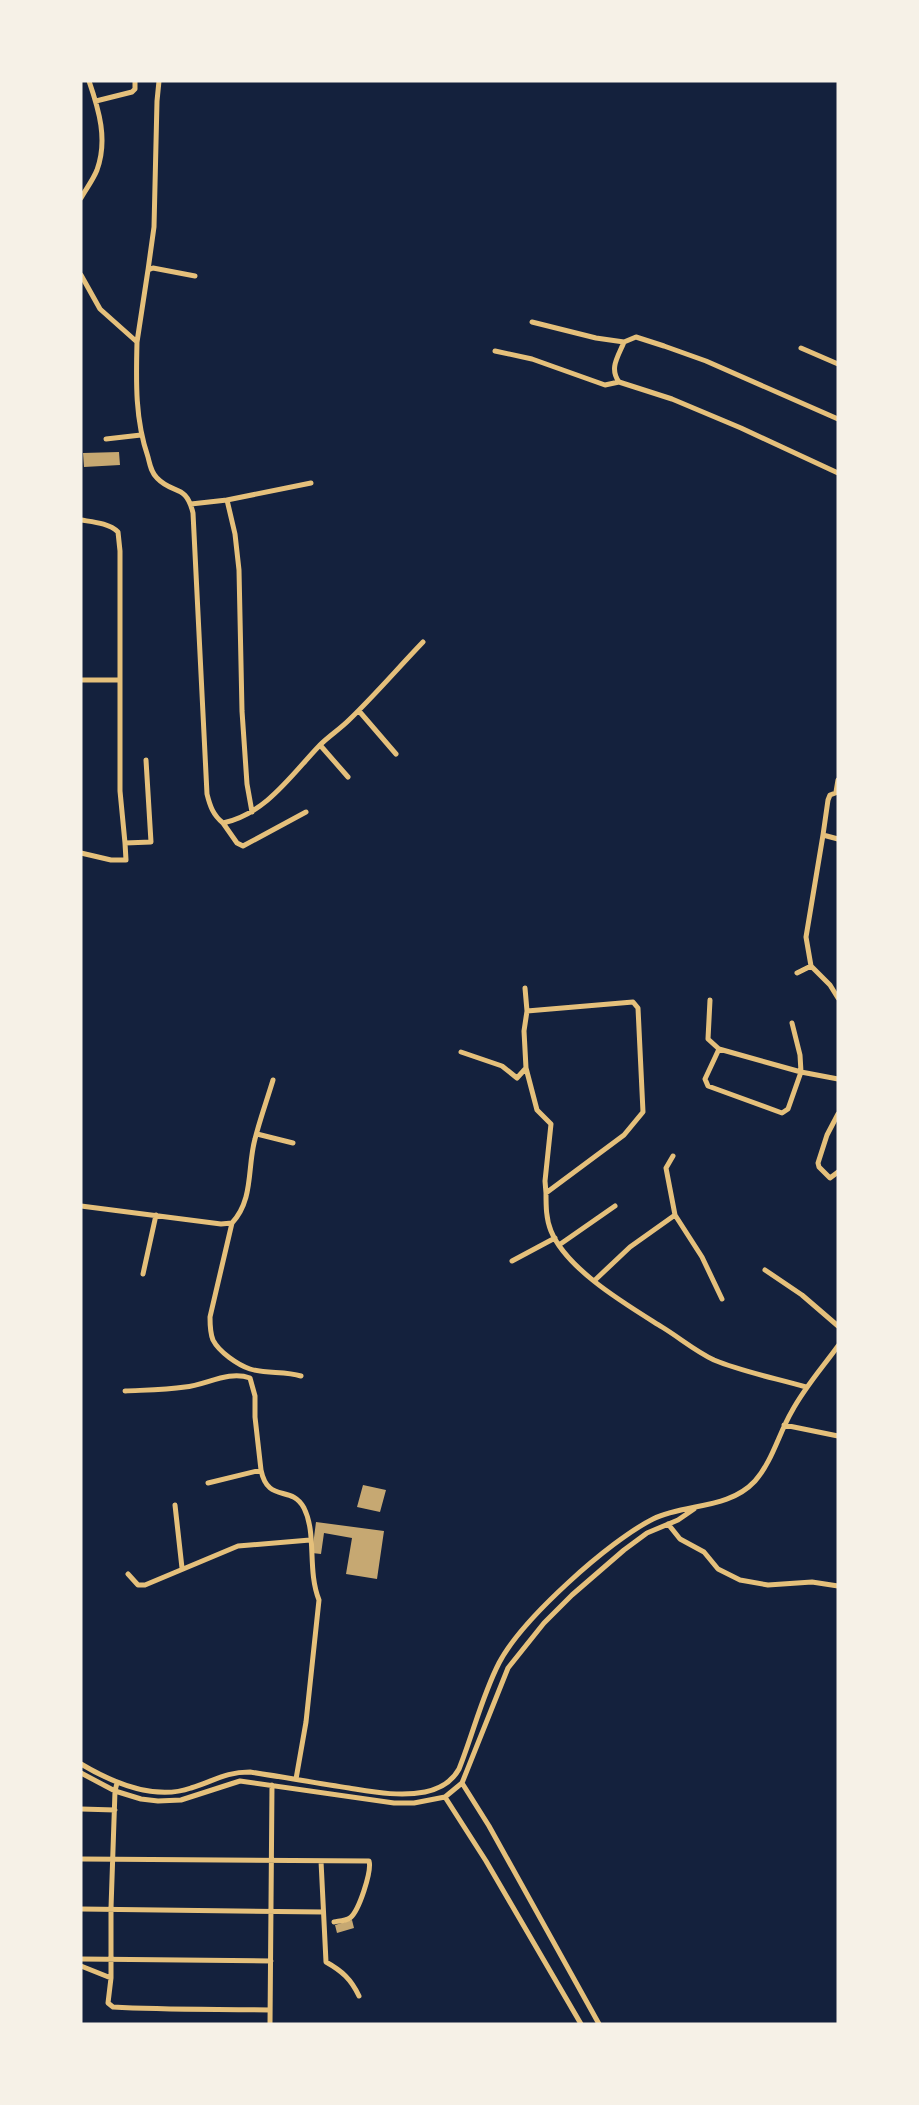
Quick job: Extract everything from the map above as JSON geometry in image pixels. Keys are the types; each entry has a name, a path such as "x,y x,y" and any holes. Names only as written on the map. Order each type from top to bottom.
{"street":[{"path":"81,198 92,180 100,160 103,133 96,101 89,81"},
{"path":"96,101 132,92 135,89 136,81"},
{"path":"159,81 154,227 137,342 136,404 141,435 151,470 157,478 184,493 191,504 196,545 207,794 213,813 223,823 237,843 243,846 306,812"},
{"path":"148,270 153,268 195,276"},
{"path":"81,275 100,309 137,342"},
{"path":"532,322 596,338 624,342 636,337 742,376 838,419"},
{"path":"620,382 614,375 614,366 624,342"},
{"path":"801,348 838,364"},
{"path":"496,351 532,359 605,385 620,382 672,399 741,428 838,473"},
{"path":"106,439 141,435"},
{"path":"191,504 228,500 311,483"},
{"path":"228,500 235,534 239,570 242,711 247,784 252,812"},
{"path":"81,520 104,524 118,532 120,791 126,842 126,860 111,860 81,853"},
{"path":"223,823 252,812 290,779 320,745 359,711 423,642"},
{"path":"81,680 120,680"},
{"path":"359,711 396,754"},
{"path":"320,745 348,777"},
{"path":"126,842 151,842 146,760"},
{"path":"838,780 837,792 830,795 828,800 820,862 807,922 806,937 811,966 830,985 838,998"},
{"path":"823,835 838,839"},
{"path":"797,973 811,966"},
{"path":"525,988 527,1011 524,1031 526,1068 538,1113 551,1124 545,1181 547,1219 559,1245 594,1281 700,1353 733,1367 806,1387"},
{"path":"710,1000 708,1039 719,1049 801,1072 838,1079"},
{"path":"527,1011 633,1002 638,1008 643,1112 624,1135 546,1193"},
{"path":"719,1049 705,1079 708,1086 780,1113 788,1109 801,1072 800,1055 792,1023"},
{"path":"461,1052 502,1066 517,1078 526,1068"},
{"path":"273,1080 256,1134 242,1212 232,1223 210,1317 210,1331 214,1342 227,1355 249,1369 281,1371 301,1376"},
{"path":"838,1114 827,1135 818,1163 819,1167 830,1178 838,1172"},
{"path":"256,1134 293,1143"},
{"path":"673,1156 666,1168 675,1215 702,1257 722,1299"},
{"path":"81,1206 221,1224 232,1223"},
{"path":"559,1245 615,1206"},
{"path":"144,1274 156,1215"},
{"path":"594,1281 630,1247 675,1215"},
{"path":"512,1261 555,1238"},
{"path":"765,1270 802,1295 838,1326"},
{"path":"81,1764 117,1783 145,1791 166,1792 185,1790 231,1773 250,1772 370,1792 403,1794 426,1792 447,1783 455,1777 459,1769 490,1683 513,1640 554,1598 616,1542 655,1518 670,1512 715,1504 755,1482 806,1387 838,1346"},
{"path":"125,1391 186,1387 238,1376 250,1378 255,1396 260,1470 266,1486 274,1491 288,1494 296,1499 304,1508 310,1532 313,1581 319,1600 306,1722 296,1779"},
{"path":"784,1425 838,1436"},
{"path":"208,1483 260,1470"},
{"path":"175,1505 182,1568"},
{"path":"81,1773 115,1791 141,1798 169,1801 188,1798 235,1781 414,1804 445,1797 462,1783 508,1668 544,1623 572,1595 647,1533 678,1520 697,1507"},
{"path":"668,1524 680,1539 704,1552 718,1568 740,1580 768,1585 812,1582 838,1586"},
{"path":"128,1574 138,1585 145,1585 238,1546 310,1540"},
{"path":"594,1562 601,1571"},
{"path":"117,1783 112,1860 111,1978 108,2003 113,2007 158,2010 208,2008 270,2010"},
{"path":"462,1783 489,1826 599,2024"},
{"path":"270,2024 272,1785"},
{"path":"445,1797 486,1861 581,2024"},
{"path":"81,1809 115,1810"},
{"path":"81,1859 361,1860 371,1862 369,1876 355,1912 350,1917 334,1922"},
{"path":"322,1861 326,1962 340,1970 352,1982 359,1996"},
{"path":"81,1908 323,1912"},
{"path":"81,1959 271,1961"},
{"path":"81,1966 111,1978"}],"building":[{"path":"119,452 120,465 84,467 83,453"},
{"path":"363,1485 386,1490 380,1512 357,1507"},
{"path":"316,1522 384,1531 377,1579 346,1574 352,1538 324,1533 321,1554 312,1553"},
{"path":"352,1920 354,1928 337,1933 335,1925"}]}
